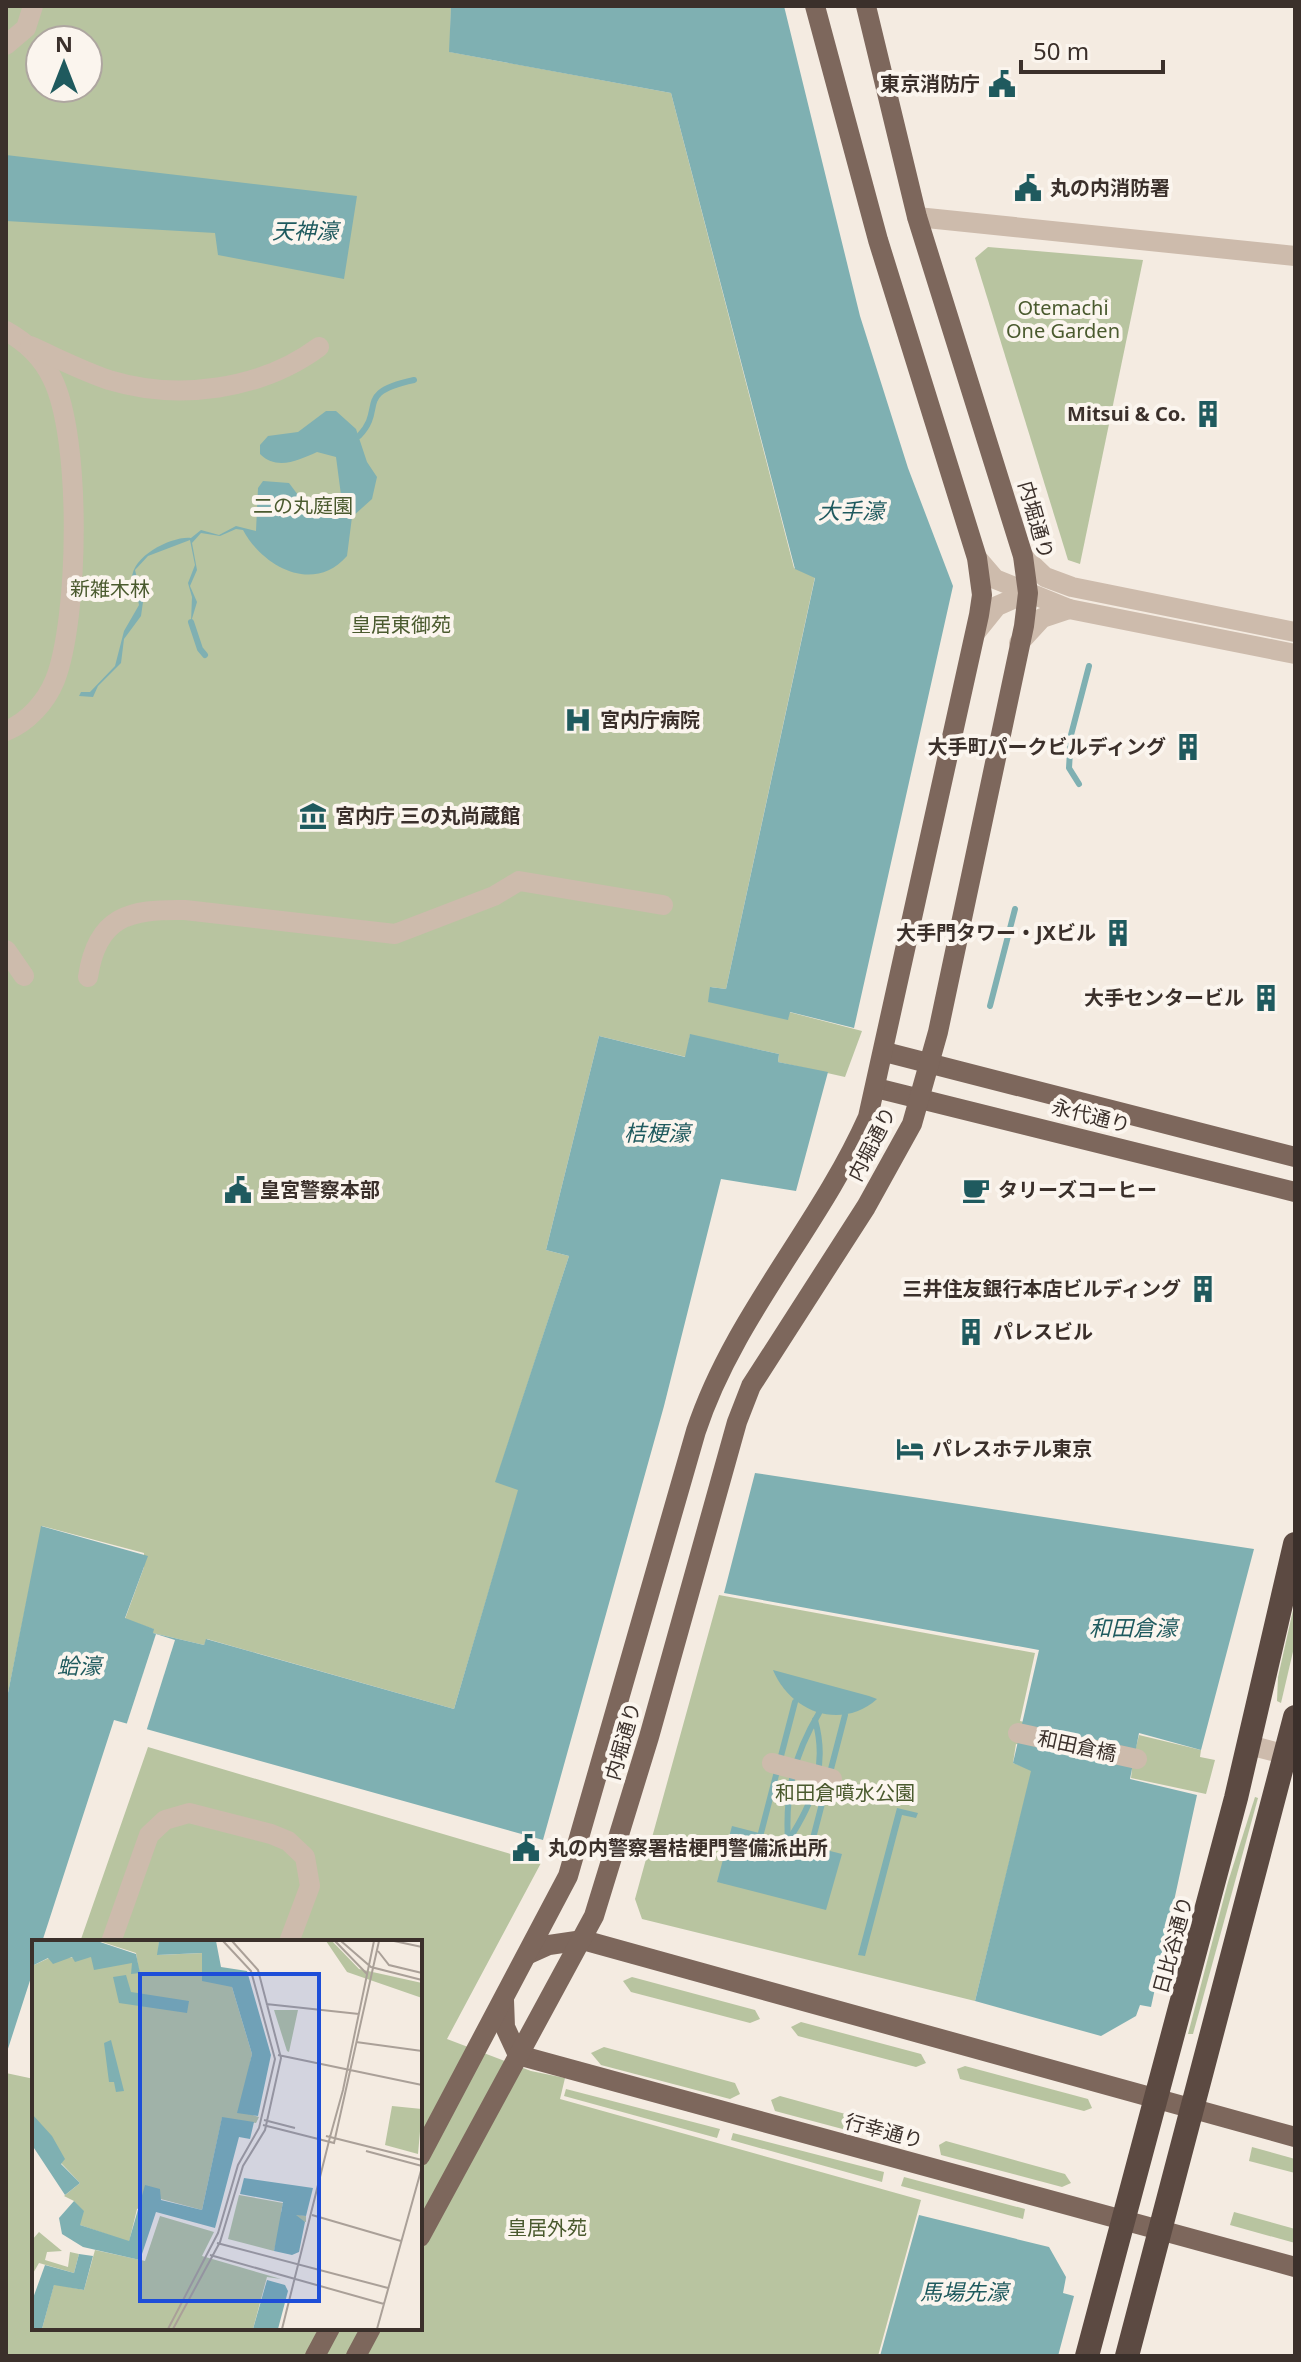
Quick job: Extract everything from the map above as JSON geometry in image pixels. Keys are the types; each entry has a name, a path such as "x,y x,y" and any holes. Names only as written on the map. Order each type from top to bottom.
{"highway":[{"name":"日比谷通り","path":"1087,2356 1249,1745 1295,1544"},
{"path":"1127,2356 1290,1756 1295,1717"}],"main road":[{"name":"内堀通り","path":"422,2152 529,1954 573,1862 696,1431 715,1379 730,1348 831,1190 868,1117 885,1052 976,632 982,595 977,558 878,240 815,6"},
{"name":"内堀通り","path":"422,2233 583,1940 614,1856 737,1422 751,1386 866,1207 909,1129 920,1099 1019,643 1028,593 1023,556 917,217 866,6"},
{"name":"永代通り","path":"885,1052 1295,1157"},
{"name":"永代通り","path":"876,1088 1295,1192"},
{"path":"529,1954 549,1945 583,1940 1295,2137"},
{"path":"504,1999 505,2027 518,2055"},
{"name":"行幸通り","path":"518,2055 1160,2233 1295,2267"},
{"path":"315,2356 329,2330"},
{"path":"356,2356 370,2330"}],"street":[{"path":"6,45 26,28 33,6"},
{"path":"917,217 1295,256"},
{"path":"6,331 30,346 122,384 200,389 245,383 281,371 319,347"},
{"path":"6,731 43,704 56,678 64,640 75,525 70,444 63,409 52,377 30,346"},
{"path":"1023,556 1045,577 1072,587 1295,632"},
{"path":"977,558 995,579 1069,609 1295,654"},
{"path":"976,632 997,606 1028,593 1072,587"},
{"path":"1019,643 1042,618 1069,609"},
{"path":"88,977 97,938 122,918 151,909 185,910 395,934 494,896 519,881 663,905"},
{"path":"6,950 24,976"},
{"name":"和田倉橋","path":"1018,1733 1137,1759"},
{"path":"1249,1745 1290,1756"},
{"path":"772,1763 820,1776"},
{"path":"112,1940 149,1835 165,1820 189,1813 271,1834 298,1848 305,1857 310,1886 290,1940"}],"green space":[{"name":"皇居東御苑","path":"6,6 451,6 450,52 671,93 794,568 815,577 726,989 710,987 788,1019 789,1012 862,1031 845,1077 778,1062 779,1054 690,1035 686,1057 599,1036 546,1250 569,1256 496,1481 519,1489 454,1709 207,1639 204,1645 153,1633 153,1629 125,1619 144,1567 144,1553 42,1526 6,1703"},
{"name":"Otemachi One Garden","path":"988,247 1143,260 1080,564 1068,560 975,258"},
{"name":"和田倉噴水公園","path":"719,1595 1035,1653 1020,1721 1136,1747 1139,1735 1201,1750 1200,1757 1215,1760 1206,1794 1131,1778 1132,1769 1016,1744 1013,1763 1032,1770 975,2001 642,1919 635,1899"},
{"path":"1295,1601 1295,1643 1281,1703 1277,1701 1278,1677"},
{"name":"皇居外苑","path":"148,1747 541,1863 447,2039 531,2071 565,2078 560,2099 921,2200 878,2356 6,2356 6,2073 32,2079 32,2330 422,2330 422,1940 81,1940"},
{"path":"1255,1797 1258,1798 1193,2034 1188,2034 1228,1882"},
{"path":"632,1977 755,2010 760,2019 750,2023 631,1992 623,1981"},
{"path":"801,2022 921,2054 926,2063 916,2067 798,2036 791,2027"},
{"path":"604,2047 735,2083 740,2094 730,2099 601,2065 591,2053"},
{"path":"965,2066 1088,2099 1092,2108 1084,2111 960,2079 957,2069"},
{"path":"566,2089 720,2129 717,2138 564,2096"},
{"path":"780,2096 900,2129 907,2139 895,2143 775,2111 771,2100"},
{"path":"733,2133 884,2172 882,2182 731,2140"},
{"path":"946,2141 1065,2174 1071,2183 1062,2187 941,2155 939,2145"},
{"path":"1252,2147 1295,2159 1295,2173 1249,2161"},
{"path":"904,2177 1025,2209 1023,2219 901,2186"},
{"path":"1234,2212 1295,2229 1295,2243 1230,2225"}],"water":[{"name":"大手濠","path":"451,6 784,6 860,316 908,468 953,586 854,1028 790,1012 788,1020 708,1002 710,987 726,989 815,578 795,569 671,93 449,52"},
{"name":"天神濠","path":"6,155 357,196 344,279 218,255 215,233 6,221"},
{"path":"326,411 336,411 356,429 367,462 377,477 372,499 352,517 347,556 334,568 304,574 289,571 262,555 243,530 236,529 220,536 201,533 192,543 197,570 190,586 197,602 191,622 192,597 188,583 195,565 190,540 148,556 135,570 143,602 141,616 124,639 121,663 98,686 93,697 79,696 81,692 90,692 115,666 124,631 139,605 132,583 133,571 154,549 174,540 191,538 201,530 219,535 236,526 256,531 258,488 263,481 289,483 301,499 319,510 338,505 341,495 336,457 317,452 296,461 281,463 260,454 260,445 268,436 298,432"},
{"name":"桔梗濠","path":"690,1034 779,1054 778,1062 828,1072 796,1191 721,1179 664,1406 543,1840 114,1720 43,1940 32,1940 32,1974 6,2055 6,1703 41,1526 148,1556 125,1618 154,1629 153,1633 204,1645 206,1639 454,1709 518,1490 495,1482 569,1256 546,1250 599,1036 685,1057"},
{"name":"和田倉濠","path":"755,1473 1254,1549 1201,1750 1139,1733 1130,1779 1197,1795 1151,2007 1140,2005 1136,2016 1101,2036 975,2001 1031,1771 1013,1763 1039,1650 724,1593"},
{"path":"773,1670 877,1699 863,1709 848,1714 818,1712 791,1697"},
{"path":"897,1808 918,1813 916,1818 902,1815 865,1956 858,1955"},
{"path":"732,1826 842,1854 826,1910 717,1882"},
{"name":"馬場先濠","path":"919,2215 1049,2247 1066,2277 1063,2293 1074,2296 1058,2356 880,2356"}],"pier":[{"path":"156,1634 175,1640 146,1732 126,1726"}],"waterway":[{"path":"359,436 367,426 377,396 383,390 414,380"},
{"path":"191,622 205,655"},
{"path":"1079,784 1069,768 1071,735 1089,666"},
{"path":"990,1006 1015,909"},
{"path":"761,1833 795,1702"},
{"path":"788,1841 788,1806 793,1774 803,1744 819,1713"},
{"path":"811,1846 845,1715"},
{"path":"788,1841 805,1813 816,1784 820,1753 815,1720"}],"place":[{"name":"東京消防庁","path":"1002,84"},
{"name":"丸の内消防署","path":"1028,188"},
{"name":"Mitsui & Co.","path":"1208,414"},
{"name":"宮内庁病院","path":"578,720"},
{"name":"大手町パークビルディング","path":"1188,747"},
{"name":"宮内庁 三の丸尚蔵館","path":"313,816"},
{"name":"大手門タワー・JXビル","path":"1118,933"},
{"name":"大手センタービル","path":"1266,998"},
{"name":"皇宮警察本部","path":"238,1190"},
{"name":"タリーズコーヒー","path":"976,1190"},
{"name":"三井住友銀行本店ビルディング","path":"1203,1289"},
{"name":"パレスビル","path":"971,1332"},
{"name":"パレスホテル東京","path":"910,1449"},
{"name":"丸の内警察署桔梗門警備派出所","path":"526,1848"}],"park label":[{"name":"二の丸庭園","path":"303,506"},
{"name":"新雑木林","path":"110,589"}],"water label":[{"name":"蛤濠","path":"79,1666"}]}
